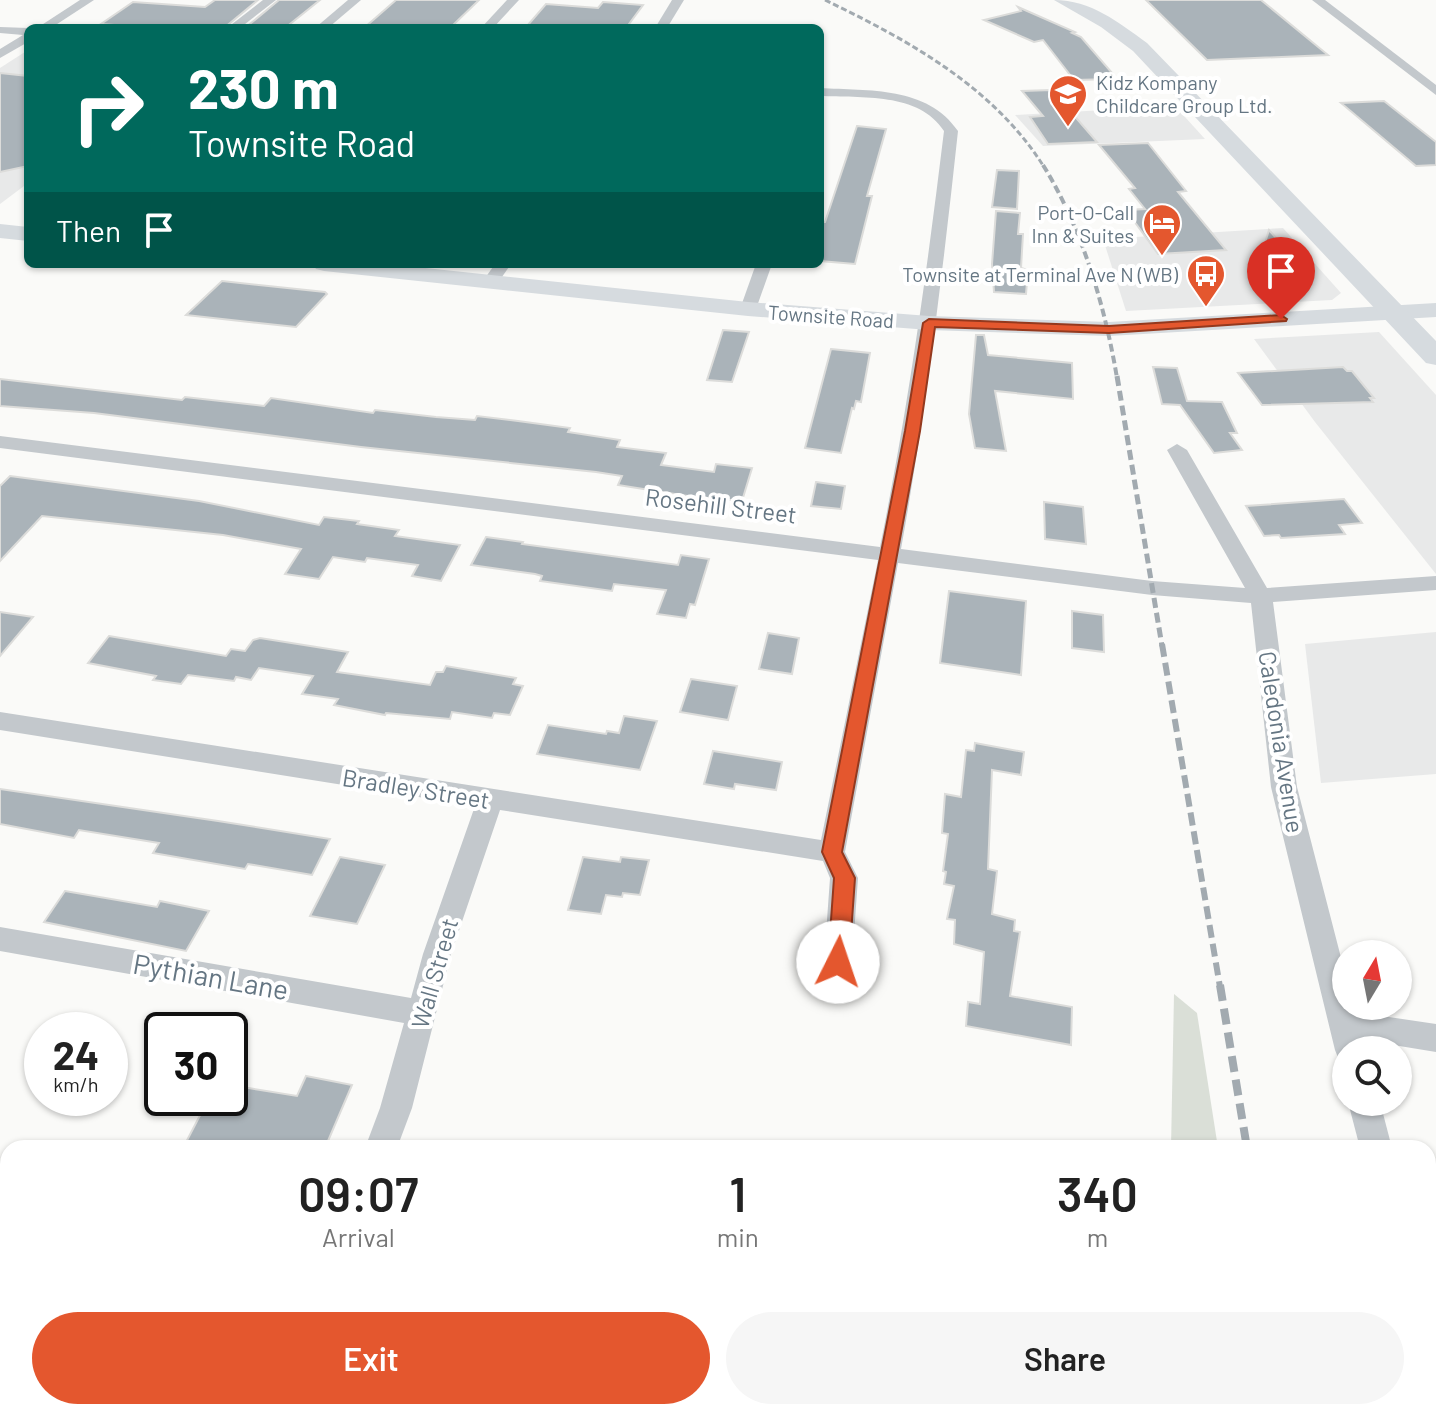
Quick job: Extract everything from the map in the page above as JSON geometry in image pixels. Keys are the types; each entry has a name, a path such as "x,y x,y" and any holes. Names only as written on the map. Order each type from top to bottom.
{"main road":[{"path":"1063,0 1107,23 1140,47 1436,357"}],"street":[{"path":"49,24 88,0"},
{"path":"238,24 270,0"},
{"path":"326,24 355,0"},
{"path":"491,24 513,0"},
{"path":"663,24 678,0"},
{"path":"1318,0 1436,91"},
{"path":"0,30 24,33"},
{"path":"0,54 24,37"},
{"path":"824,92 882,96 934,108 946,118 951,131 913,431 887,552 832,852 844,878 838,962"},
{"path":"0,231 24,234"},
{"name":"Townsite Road","path":"410,268 497,272 748,309 929,323 1109,329 1436,310"},
{"path":"748,309 763,268"},
{"name":"Rosehill Street","path":"0,442 1152,588 1261,596 1436,583"},
{"name":"Caledonia Avenue","path":"1177,450 1261,596 1284,787 1347,1036"},
{"name":"Bradley Street","path":"0,721 832,852"},
{"name":"Wall Street","path":"384,1140 396,1108 437,954 490,800"},
{"name":"Pythian Lane","path":"0,939 421,1013"},
{"path":"1412,1038 1436,1038"},
{"path":"1368,1116 1374,1140"}],"shaded area":[{"path":"24,53 24,186 0,204 0,68"},
{"path":"1175,106 1205,139 1043,146 1015,115"},
{"path":"1283,228 1341,293 1332,300 1126,311 1103,239"},
{"path":"1379,332 1436,395 1436,574 1315,422 1254,339"},
{"path":"1436,632 1436,774 1321,783 1305,644"},
{"path":"1174,994 1197,1013 1217,1140 1171,1140"}],"building":[{"path":"215,0 258,0 229,24 101,24 133,2 205,7"},
{"path":"279,0 320,0 290,24 250,24"},
{"path":"396,0 479,0 454,24 369,24"},
{"path":"1146,0 1261,0 1328,55 1207,60"},
{"path":"603,2 643,5 629,24 529,24 546,4 598,8"},
{"path":"1018,7 1075,32 1072,33 1081,37 1113,74 1110,75 1113,79 1074,80 1043,40 1034,42 984,20 1021,11"},
{"path":"0,73 24,76 24,167 0,172"},
{"path":"1052,90 1097,142 1048,144 1030,117 1043,116 1022,91"},
{"path":"1384,101 1436,142 1436,165 1416,166 1341,103"},
{"path":"857,126 886,129 867,196 872,196 855,264 824,261 825,222"},
{"path":"1148,143 1186,191 1178,192 1226,250 1158,254 1126,210 1145,209 1129,189 1135,188 1099,145"},
{"path":"997,170 1019,171 1017,209 992,207"},
{"path":"996,211 1020,213 1018,234 1023,234 1021,268 1028,270 1026,294 994,292 992,264"},
{"path":"1269,230 1300,265 1295,284 1260,277 1262,273 1256,272"},
{"path":"222,281 327,294 296,327 186,315"},
{"path":"723,330 749,332 732,382 707,380"},
{"path":"976,335 984,335 988,355 1072,363 1073,399 995,391 1006,451 975,448 969,414"},
{"path":"831,349 870,353 861,402 856,401 852,408 841,453 805,448"},
{"path":"1153,367 1177,368 1187,401 1222,402 1237,433 1230,433 1242,450 1214,453 1180,405 1162,404"},
{"path":"1343,367 1352,371 1374,398 1370,398 1373,402 1262,405 1238,373"},
{"path":"0,379 182,400 185,397 264,406 271,398 373,413 375,410 475,420 477,416 570,428 568,432 620,440 617,447 666,453 661,465 714,472 716,464 752,468 742,501 694,497 618,485 622,476 596,472 361,447 94,413 0,406"},
{"path":"10,476 199,501 319,525 324,517 359,521 357,524 399,530 395,536 460,545 441,581 412,576 418,565 333,557 319,579 285,574 301,549 223,535 42,516 0,561 0,486"},
{"path":"816,482 845,486 841,509 811,506"},
{"path":"1344,499 1362,523 1339,525 1345,534 1281,538 1279,535 1264,536 1246,506"},
{"path":"1044,502 1083,507 1086,544 1045,539"},
{"path":"486,537 678,565 681,555 709,559 695,605 690,604 686,618 657,614 666,590 614,584 612,591 540,581 542,576 535,574 471,565"},
{"path":"949,591 1026,601 1021,675 940,663"},
{"path":"1072,611 1103,615 1104,652 1072,648"},
{"path":"0,612 33,617 0,656"},
{"path":"768,633 799,638 792,674 759,669"},
{"path":"109,636 226,656 231,649 245,651 253,640 260,638 348,652 337,672 430,685 436,672 443,672 446,666 516,678 513,684 523,686 510,715 494,713 492,718 452,712 450,719 385,715 334,705 338,699 302,694 313,676 259,668 251,680 188,675 181,684 88,663"},
{"path":"691,679 737,686 728,720 680,712"},
{"path":"624,716 657,721 640,770 537,754 548,725 606,734 607,731 619,733"},
{"path":"975,743 1024,752 1021,775 992,770 988,869 997,871 992,914 1015,920 1014,931 1020,932 1010,996 1072,1007 1071,1045 966,1026 968,1002 980,1004 984,952 954,944 955,920 947,919 954,886 944,884 948,834 942,833 945,794 961,797 966,750 974,751"},
{"path":"713,751 782,762 776,790 735,784 734,789 704,784"},
{"path":"0,789 330,839 312,875 248,864 245,869 153,853 159,843 79,830 74,838 0,824"},
{"path":"340,857 385,865 357,924 310,916"},
{"path":"583,857 620,862 621,857 649,860 640,895 606,895 601,914 568,910"},
{"path":"65,891 157,907 160,901 209,911 186,951 44,922"},
{"path":"306,1076 352,1085 328,1140 187,1140 200,1116 248,1116 248,1088 297,1096"}],"railway":[{"path":"825,0 918,49 947,68 1000,113 1024,138 1044,167"},
{"path":"1043,165 1069,215 1090,268 1106,323 1117,378"},
{"path":"1117,376 1162,646"},
{"path":"1162,644 1220,987"},
{"path":"1220,985 1246,1140"}],"place":[{"name":"Kidz Kompany Childcare Group Ltd.","path":"1068,128"},
{"name":"Port-O-Call Inn & Suites","path":"1162,257"},
{"name":"Townsite at Terminal Ave N (WB)","path":"1206,308"}],"route":[{"path":"838,962 844,878 832,852 887,552 913,431 929,323 1109,329 1281,319"}]}
